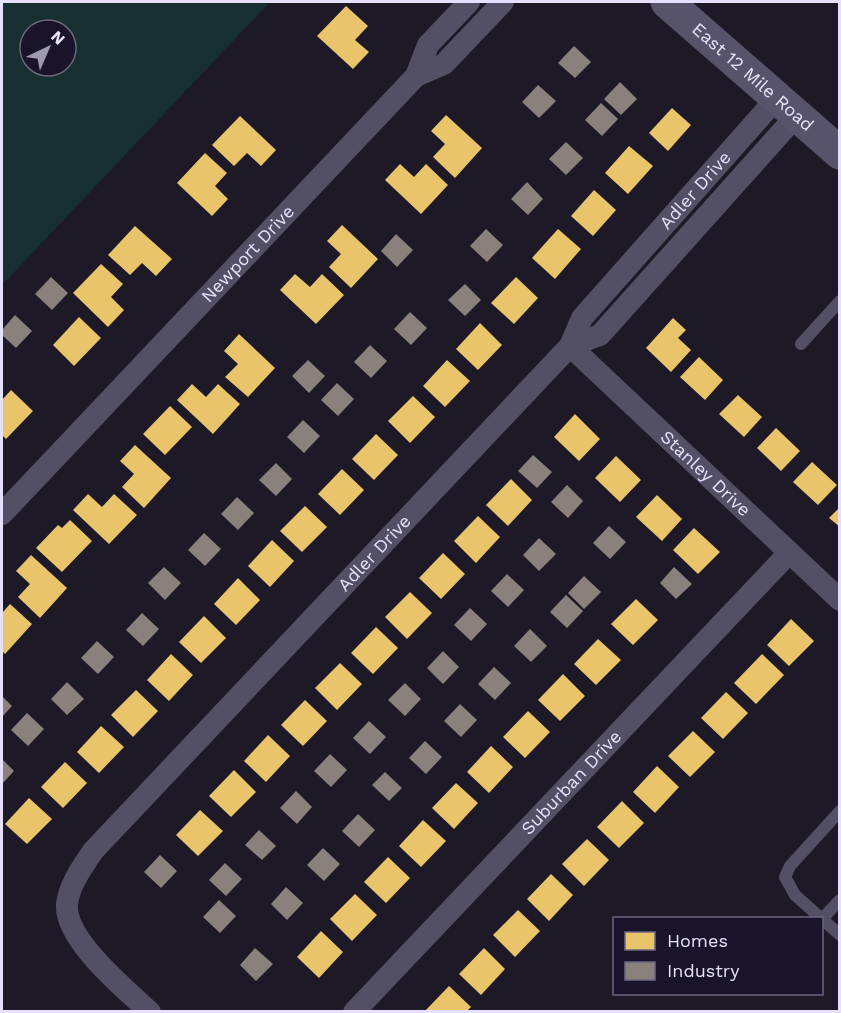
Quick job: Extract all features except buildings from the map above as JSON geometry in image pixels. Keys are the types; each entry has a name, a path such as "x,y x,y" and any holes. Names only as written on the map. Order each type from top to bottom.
{"main road":[{"name":"East 12 Mile Road","path":"667,2 840,153"}],"street":[{"path":"416,76 428,45 469,2"},
{"name":"Newport Drive","path":"2,514 416,76 444,64 503,2"},
{"name":"Adler Drive","path":"150,1011 100,965 84,946 72,925 67,905 80,871 93,850 570,346 582,318 787,107"},
{"name":"Stanley Drive","path":"570,346 840,600"},
{"name":"Suburban Drive","path":"354,1011 789,553"}],"lane":[{"path":"801,344 840,301"},
{"path":"820,917 795,895 785,876 790,866 840,811"},
{"path":"823,918 840,900"},
{"path":"823,920 840,935"}],"green space":[{"path":"2,2 270,2 2,285"}]}
